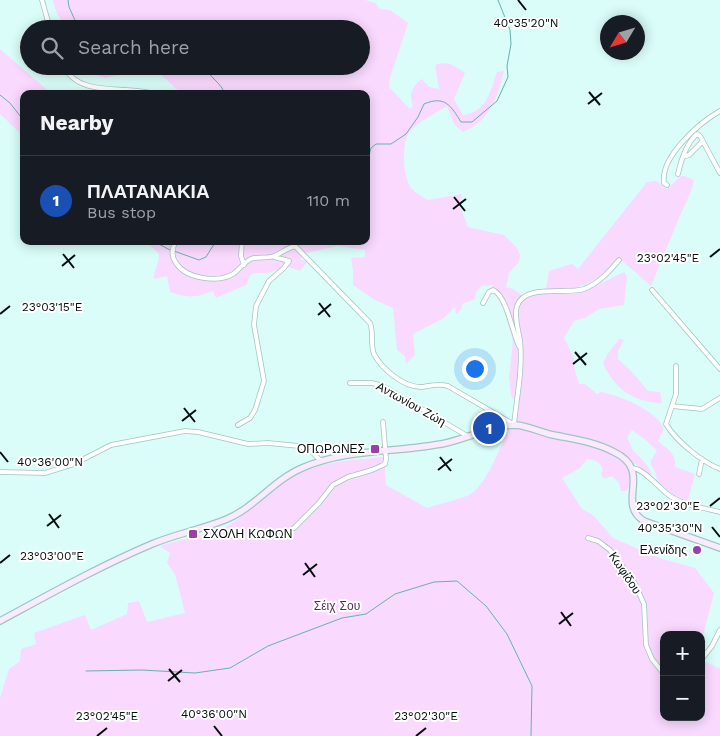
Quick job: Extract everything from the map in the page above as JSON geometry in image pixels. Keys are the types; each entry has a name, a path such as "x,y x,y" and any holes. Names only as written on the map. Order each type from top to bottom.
{"main road":[{"path":"0,621 53,592 152,544 233,516 244,510 285,477 321,460 425,447 515,425 603,446 623,457 632,468 634,484 632,504 633,511 639,518 720,548"}],"street":[{"path":"42,0 48,20"},
{"path":"69,75 86,85 105,89 140,90"},
{"path":"667,185 664,183 663,175 666,166 676,152 699,126 720,111"},
{"path":"678,174 683,157 695,136 699,134 720,173"},
{"path":"683,157 688,155 702,142"},
{"path":"174,245 172,251 173,257 183,270 195,275 211,278 232,275 251,259 273,256 295,246 370,323 374,354 391,373 405,383 418,387 440,384 448,386 515,425"},
{"path":"242,245 244,265"},
{"path":"238,425 250,418 255,410 264,381 254,325 256,306 269,280 284,268 289,261 273,256"},
{"path":"515,425 516,401 521,373 521,351 516,314 517,306 521,299 527,295 539,292 566,292 585,288 604,277 619,260"},
{"path":"652,290 720,369"},
{"path":"483,303 489,292 497,291 521,351"},
{"path":"676,366 677,389 666,420 667,425 702,459 720,469"},
{"name":"Αντωνίου Ζώη","path":"350,382 372,383 383,386 468,437"},
{"path":"672,406 700,410 720,398"},
{"path":"294,528 333,485 348,476 372,470 384,464 386,459 383,422"},
{"path":"0,472 44,473 74,464 112,445 185,431 198,432 248,444 268,443 299,446 311,451 321,460"},
{"path":"699,474 702,459"},
{"path":"632,468 640,470 675,498 720,512"},
{"name":"Κωφίδου","path":"588,538 598,541 610,550 634,582 644,604 646,645 660,669"},
{"path":"705,655 720,630"}],"green space":[{"name":"Σέιχ Σου","path":"53,0 365,0 375,3 380,9 390,10 408,23 390,78 389,87 410,109 413,107 412,91 415,85 422,79 429,87 439,89 435,65 448,63 465,73 454,99 463,115 477,110 482,105 489,94 497,72 504,71 491,108 480,122 463,132 454,124 447,106 422,121 409,133 406,138 404,153 407,178 412,189 428,200 462,194 460,206 468,227 504,235 517,248 520,255 519,262 509,273 506,287 513,289 526,298 541,293 568,294 583,292 624,272 627,277 624,305 599,309 585,318 574,321 564,338 574,358 579,384 585,384 597,394 601,392 628,400 646,410 660,422 664,429 658,441 673,455 675,467 695,474 688,501 673,495 657,481 650,462 657,451 632,430 627,438 633,450 647,465 652,474 650,476 633,462 628,466 630,485 626,491 621,491 619,483 612,476 604,479 601,474 603,470 599,463 587,459 579,469 562,478 582,509 594,516 613,538 659,558 695,568 714,593 704,631 660,631 660,721 705,721 705,662 718,668 720,667 720,736 0,736 0,698 9,669 20,661 21,649 36,644 34,633 85,615 91,630 127,614 128,603 139,601 147,622 185,613 175,574 167,563 170,553 160,546 227,526 286,481 325,464 384,457 386,485 427,508 457,499 472,493 483,481 493,464 508,429 520,428 515,421 517,405 511,395 509,377 513,341 504,311 492,285 482,286 476,292 475,299 462,304 461,310 456,314 455,307 444,318 413,334 415,355 406,364 405,356 397,350 393,308 375,300 353,285 351,258 365,257 365,250 337,246 306,253 301,251 301,259 307,262 300,271 286,266 268,273 254,273 250,276 246,285 216,298 213,291 192,296 176,294 170,292 167,276 154,279 159,254 150,245 370,245 370,90 178,90 161,75 370,75 370,20 61,20"},
{"path":"0,49 20,66 20,75 30,75 47,90 20,90 20,133 0,114"},
{"name":"Σέιχ Σου","path":"98,75 118,75 106,78"},
{"path":"681,176 694,180 692,189 651,286 619,258 603,273 587,284 569,289 546,289 549,271 572,264 578,269 647,182 656,181 667,189"},
{"path":"619,339 624,340 618,351 618,359 648,391 660,392 662,403 634,397 619,387 607,372 603,363"}],"waterway":[{"path":"68,0 75,20"},
{"path":"370,152 376,144 391,144 406,134 418,117 424,104 437,101 442,102 454,111 461,122 472,122 497,101 508,77 507,66 511,44 510,30 498,0"},
{"path":"210,75 223,90"},
{"path":"0,95 10,103 20,116"},
{"path":"161,245 170,250"},
{"path":"174,251 199,260 206,257 214,245"},
{"path":"86,671 142,670 195,673 230,668 268,646 342,618 366,614 395,594 434,582 457,581 486,606 507,634 532,686 531,736"}],"place":[{"name":"ΠΛΑΤΑΝΑΚΙΑ","path":"489,428"},
{"name":"ΟΠΩΡΩΝΕΣ","path":"375,449"},
{"name":"ΣΧΟΛΗ ΚΩΦΩΝ","path":"193,534"},
{"name":"Ελενίδης","path":"697,550"}]}
